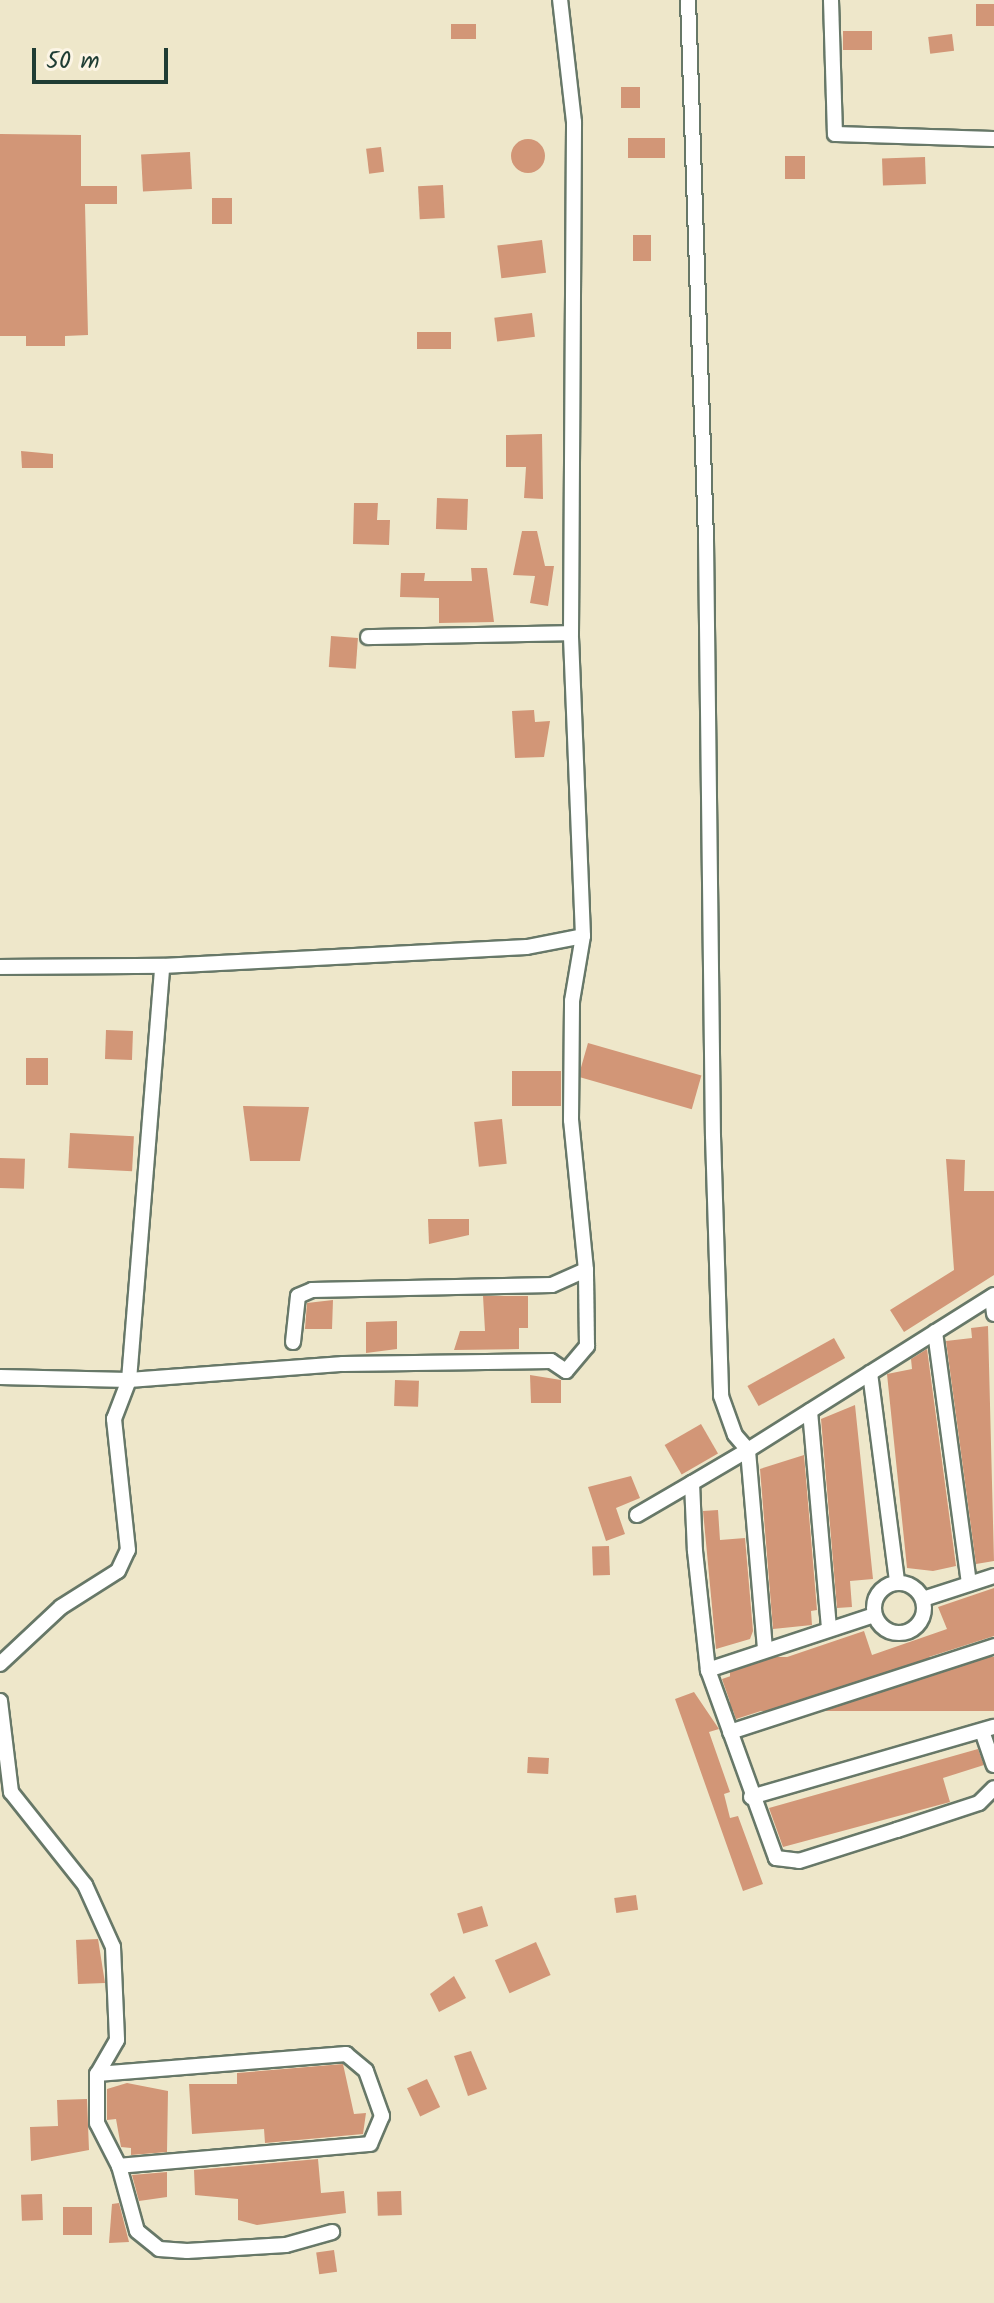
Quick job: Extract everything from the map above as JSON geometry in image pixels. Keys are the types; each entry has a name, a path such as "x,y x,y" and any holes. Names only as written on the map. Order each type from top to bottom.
{"street":[{"path":"0,1377 129,1380 343,1364 551,1361 566,1371 587,1346 586,1270 571,1120 572,1001 583,936 571,633 574,122 560,0"},
{"path":"688,0 721,1396 748,1450 765,1649"},
{"path":"831,0 835,134 994,139"},
{"path":"368,637 571,633"},
{"path":"0,967 162,966 527,947 583,936"},
{"path":"0,1664 61,1607 122,1564 128,1541 114,1419 129,1380 162,966"},
{"path":"293,1342 298,1296 312,1290 552,1285 586,1270"},
{"path":"637,1515 748,1450 993,1296 994,1314"},
{"path":"935,1332 969,1584"},
{"path":"870,1373 897,1582 923,1599"},
{"path":"810,1411 829,1628"},
{"path":"692,1483 708,1670 770,1849 787,1862 979,1803 994,1788"},
{"path":"923,1599 994,1576"},
{"path":"874,1615 878,1593 897,1582"},
{"path":"708,1670 874,1615 902,1633 921,1621 923,1599"},
{"path":"730,1732 994,1646"},
{"path":"0,1701 11,1792 85,1885 113,1947 117,2040 97,2074 97,2123 119,2166 137,2231 159,2249 240,2250 332,2232"},
{"path":"751,1797 988,1729 994,1765"},
{"path":"97,2074 346,2054 366,2071 382,2116 370,2144 119,2166"}],"building":[{"path":"976,4 994,4 994,26 976,26"},
{"path":"451,24 476,24 476,39 451,39"},
{"path":"843,31 872,31 872,50 843,50"},
{"path":"952,34 954,51 930,54 928,37"},
{"path":"621,87 640,87 640,108 621,108"},
{"path":"0,134 81,135 81,186 117,186 117,204 85,204 88,335 65,336 65,346 26,346 26,336 0,336"},
{"path":"628,138 665,138 665,158 628,158"},
{"path":"528,139 540,144 545,156 540,168 528,173 516,168 511,156 516,144"},
{"path":"381,147 384,172 369,174 366,149"},
{"path":"190,152 192,189 143,192 141,155"},
{"path":"785,156 805,156 805,179 785,179"},
{"path":"925,157 926,184 883,185 882,159"},
{"path":"443,185 445,218 420,219 418,186"},
{"path":"212,198 232,198 232,224 212,224"},
{"path":"633,235 651,235 651,261 633,261"},
{"path":"542,240 546,273 501,278 497,245"},
{"path":"532,313 535,337 497,341 494,318"},
{"path":"417,332 451,332 451,349 417,349"},
{"path":"542,434 543,499 524,498 526,467 506,467 506,435"},
{"path":"21,451 53,454 53,468 22,468"},
{"path":"437,498 468,499 467,530 436,529"},
{"path":"354,503 378,503 377,520 390,520 389,545 353,544"},
{"path":"522,531 537,531 545,566 554,566 548,606 530,603 535,576 513,575"},
{"path":"471,568 487,568 494,622 439,623 439,598 400,597 401,573 425,573 424,581 472,581"},
{"path":"331,636 358,638 356,669 329,667"},
{"path":"534,710 535,722 550,721 544,757 515,758 512,711"},
{"path":"106,1030 133,1031 132,1060 105,1059"},
{"path":"588,1043 701,1076 692,1109 578,1077"},
{"path":"26,1058 48,1058 48,1085 26,1085"},
{"path":"512,1071 561,1071 561,1106 512,1106"},
{"path":"243,1106 309,1107 300,1161 250,1161"},
{"path":"502,1119 507,1164 479,1167 474,1122"},
{"path":"70,1133 134,1136 132,1171 68,1168"},
{"path":"0,1158 25,1159 24,1189 0,1188"},
{"path":"946,1159 965,1160 964,1191 994,1191 994,1275 904,1332 890,1310 954,1270"},
{"path":"428,1219 469,1219 469,1235 429,1244"},
{"path":"483,1296 528,1296 528,1328 519,1328 519,1349 454,1350 460,1331 485,1331"},
{"path":"333,1300 332,1329 305,1329 307,1303"},
{"path":"397,1321 397,1349 366,1353 366,1322"},
{"path":"988,1326 994,1561 976,1564 946,1341 972,1338 971,1328"},
{"path":"834,1338 845,1358 759,1406 747,1386"},
{"path":"927,1349 956,1566 933,1571 907,1568 887,1374 912,1369 911,1359"},
{"path":"530,1375 561,1380 561,1403 531,1403"},
{"path":"395,1380 419,1381 418,1407 394,1406"},
{"path":"855,1405 873,1579 850,1581 852,1607 837,1608 821,1419"},
{"path":"701,1424 718,1453 682,1474 665,1445"},
{"path":"804,1455 817,1610 811,1611 812,1625 773,1629 760,1469"},
{"path":"631,1476 640,1498 616,1508 625,1534 606,1541 588,1487"},
{"path":"718,1510 720,1540 745,1538 753,1631 750,1639 716,1649 703,1511"},
{"path":"609,1546 610,1575 593,1576 592,1547"},
{"path":"994,1588 994,1636 736,1719 722,1679 864,1631 872,1655 947,1629 938,1607"},
{"path":"730,1657 994,1657 994,1711 730,1711"},
{"path":"694,1692 719,1729 709,1732 730,1792 724,1794 730,1818 738,1816 763,1884 743,1891 675,1699"},
{"path":"978,1749 984,1765 943,1778 950,1802 783,1847 769,1808"},
{"path":"528,1757 549,1758 548,1774 527,1773"},
{"path":"636,1895 638,1910 616,1913 614,1898"},
{"path":"482,1906 488,1926 463,1934 457,1914"},
{"path":"98,1939 105,1983 78,1984 76,1940"},
{"path":"536,1942 551,1975 510,1993 495,1960"},
{"path":"454,1976 466,1998 439,2012 430,1994"},
{"path":"471,2051 487,2089 468,2096 454,2056"},
{"path":"343,2064 354,2114 366,2113 363,2134 265,2143 264,2129 192,2134 189,2084 237,2084 237,2073"},
{"path":"427,2079 440,2107 420,2116 407,2088"},
{"path":"127,2083 168,2091 167,2152 131,2155 131,2148 121,2147 116,2119 107,2120 107,2089"},
{"path":"87,2099 89,2150 31,2161 30,2127 58,2126 57,2100"},
{"path":"318,2159 321,2193 344,2191 346,2213 257,2225 238,2220 238,2199 195,2195 194,2170"},
{"path":"167,2172 167,2197 139,2201 132,2175"},
{"path":"401,2191 402,2215 378,2216 377,2192"},
{"path":"42,2194 43,2220 22,2221 21,2195"},
{"path":"119,2203 129,2242 109,2243 112,2204"},
{"path":"63,2207 92,2207 92,2235 63,2235"},
{"path":"334,2250 337,2272 319,2274 316,2253"}]}
